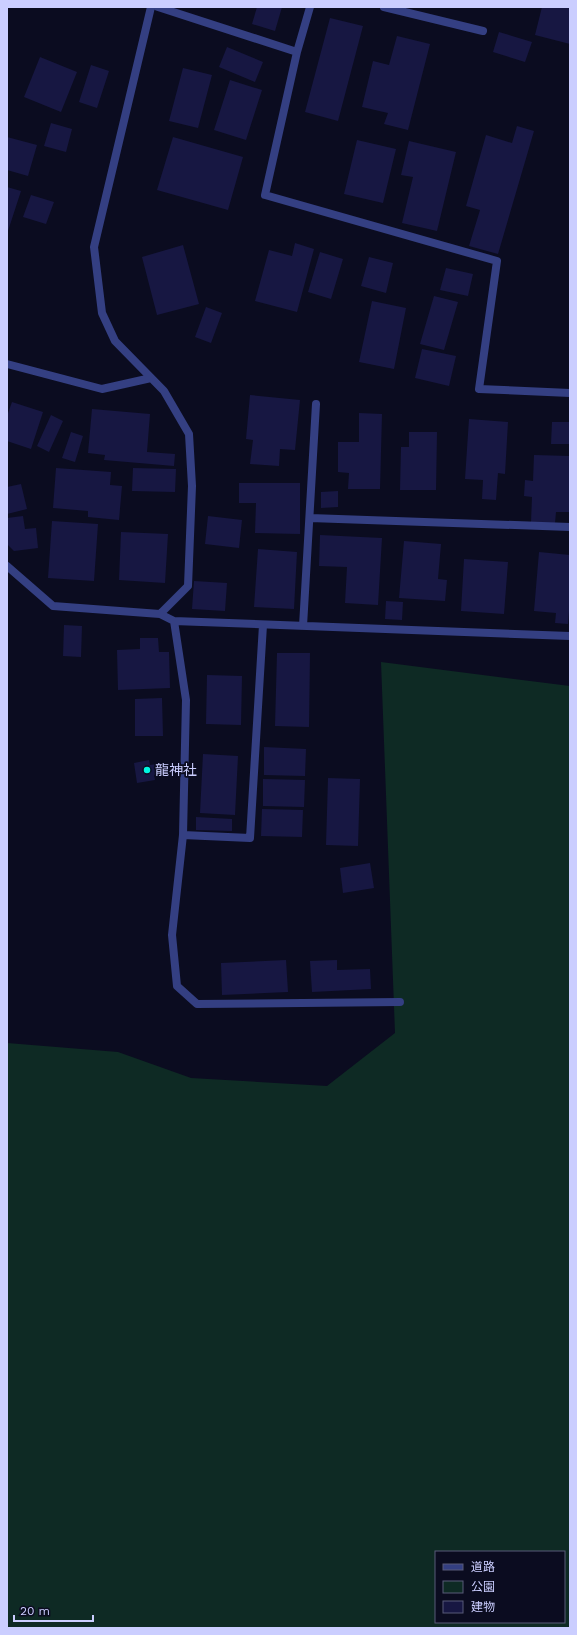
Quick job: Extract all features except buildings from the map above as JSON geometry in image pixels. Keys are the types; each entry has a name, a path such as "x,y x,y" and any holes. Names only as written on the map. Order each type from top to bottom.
{"street":[{"path":"151,7 94,247 102,313 115,341 164,391 189,434 192,486 188,586 160,614"},
{"path":"158,7 297,52"},
{"path":"310,7 297,52 265,195 497,262 479,389 570,393"},
{"path":"384,7 483,31"},
{"path":"7,364 102,389 151,378"},
{"path":"303,626 316,404"},
{"path":"310,518 570,527"},
{"path":"7,566 53,606 160,614 174,621 570,636"},
{"path":"174,621 186,700 183,835 172,935 177,986 197,1004 400,1002"},
{"path":"183,835 250,838 263,625"}],"green space":[{"path":"381,662 570,686 570,1628 7,1628 7,1043 118,1052 191,1078 327,1086 395,1033"}],"place":[{"name":"龍神社","path":"147,770"}]}
